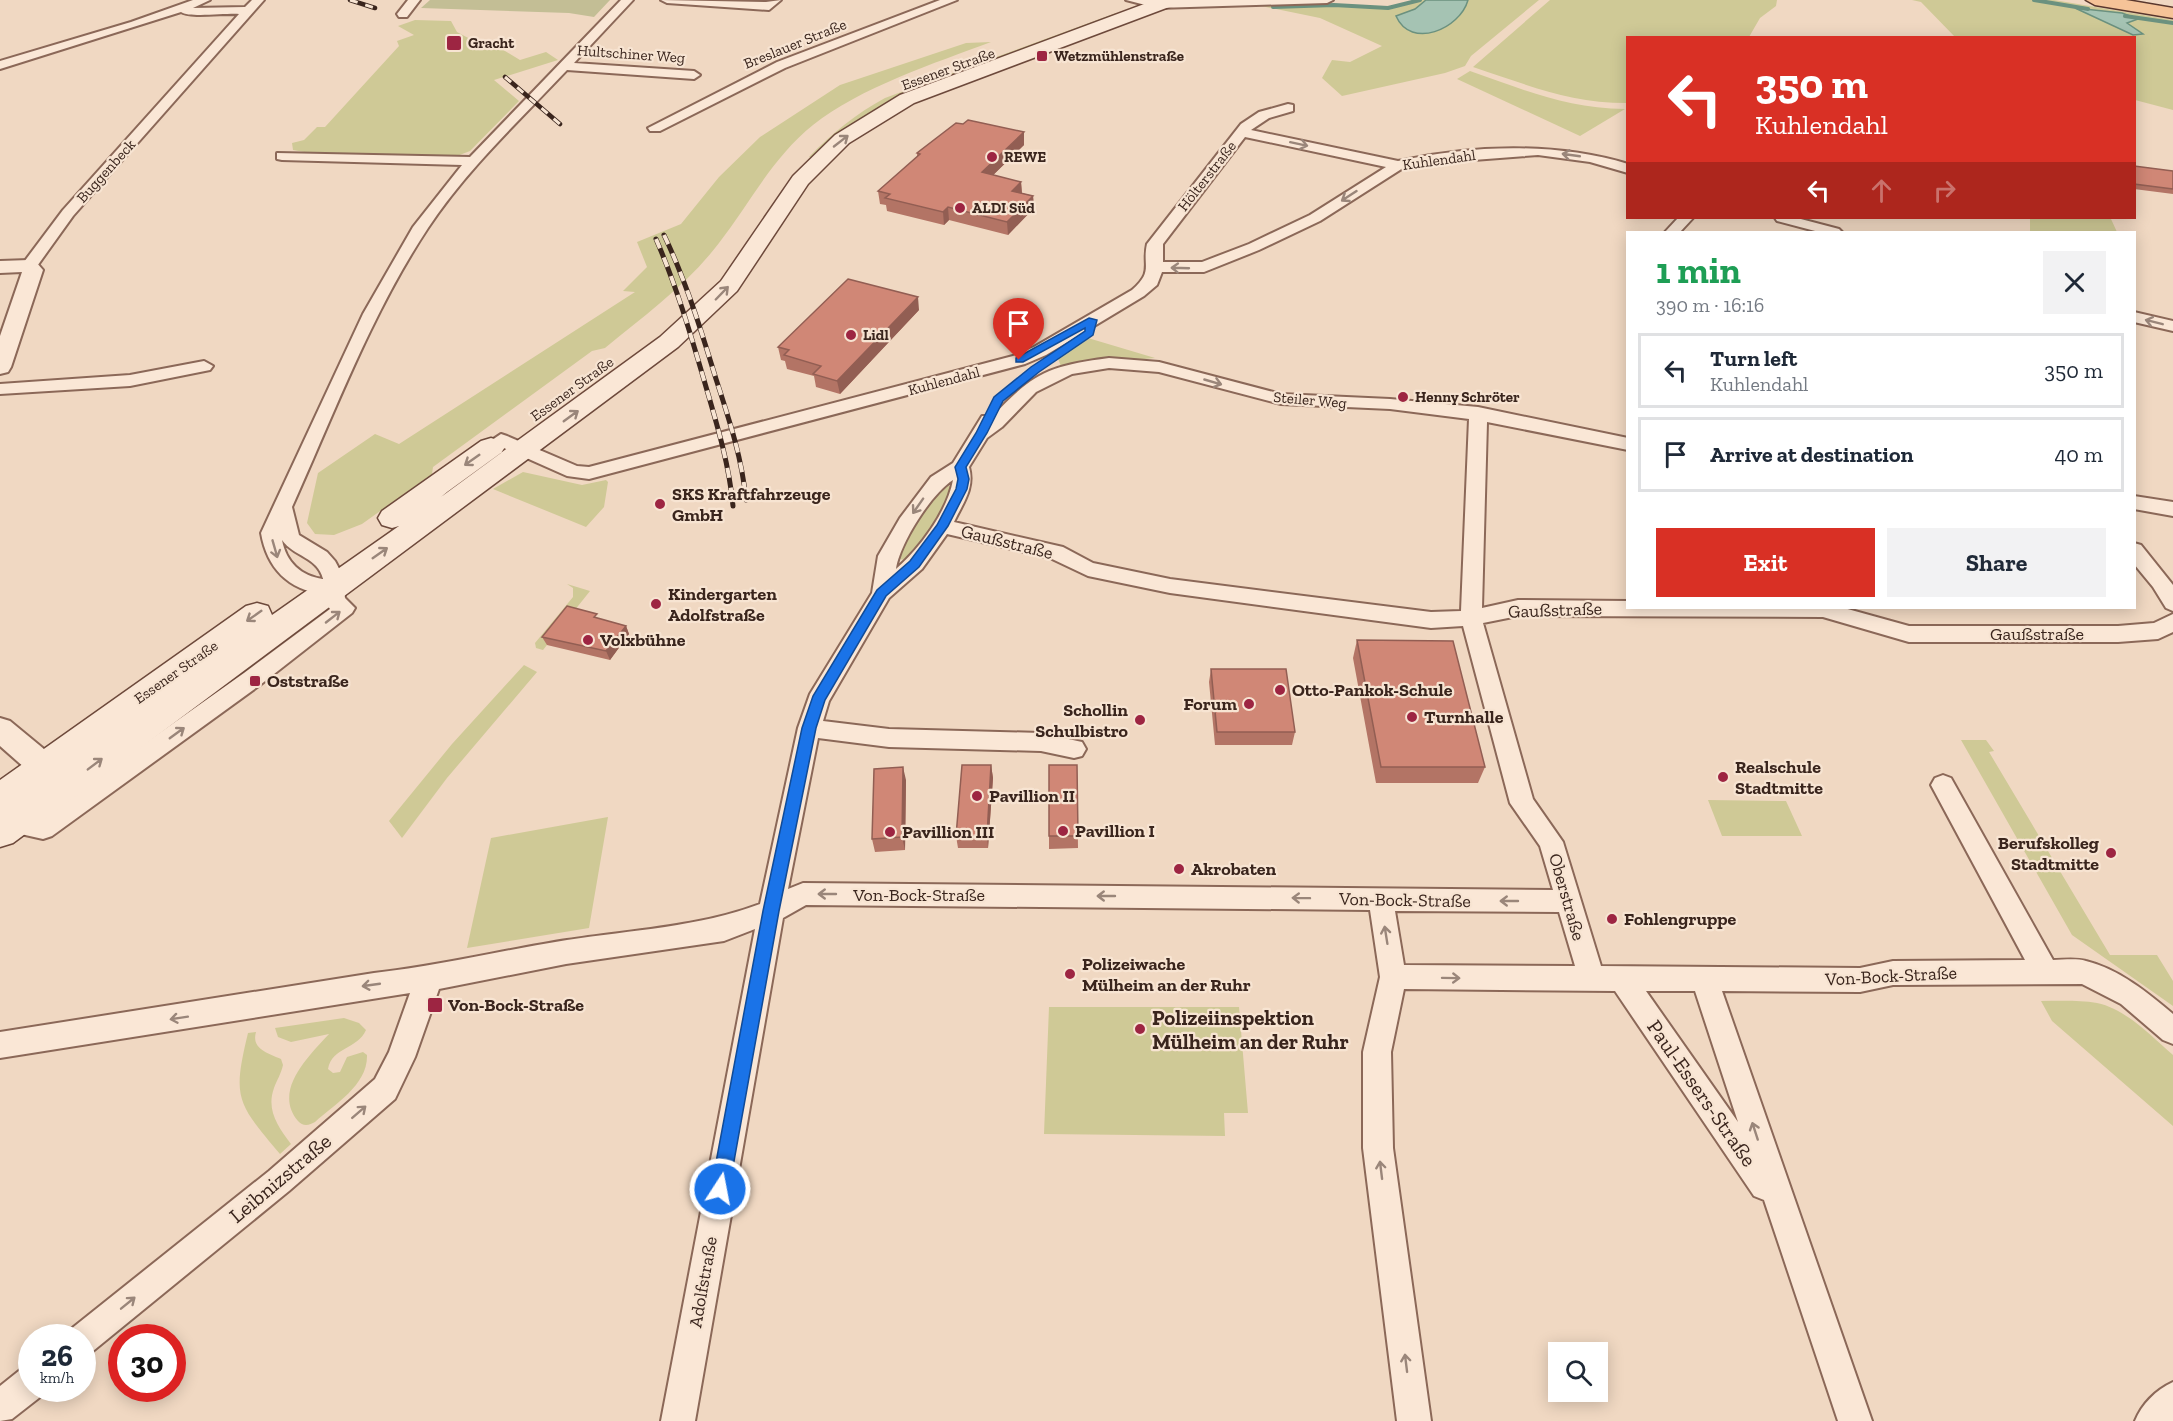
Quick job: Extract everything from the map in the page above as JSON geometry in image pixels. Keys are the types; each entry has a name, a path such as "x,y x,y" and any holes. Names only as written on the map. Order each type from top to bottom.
{"main road":[{"path":"2095,0 2173,13"},
{"name":"Essener Straße","path":"815,137 858,108 895,89 1149,1"},
{"name":"Essener Straße","path":"4,818 53,776 320,578 513,445 669,342 714,302 741,271 800,180 842,139 907,99 1149,1"},
{"name":"Essener Straße","path":"513,445 676,311 720,265 774,184 800,152"}],"street":[{"path":"0,65 171,13 204,0"},
{"path":"402,14 414,0"},
{"path":"320,578 281,564 273,551 271,533 371,314 394,269 421,228 473,161 627,0"},
{"path":"667,0 770,6 775,0"},
{"name":"Breslauer Straße","path":"655,128 781,65 951,0"},
{"path":"1149,1 1327,0"},
{"path":"188,6 254,4"},
{"path":"171,13 254,4"},
{"name":"Buggenbeck","path":"0,367 33,270 29,266 68,213 254,4"},
{"name":"Hultschiner Weg","path":"565,66 694,75"},
{"name":"Hölterstraße","path":"1156,267 1153,253 1155,244 1242,132 1253,120 1288,108"},
{"path":"1242,132 1398,165"},
{"name":"Kuhlendahl","path":"513,445 574,472 589,473 997,367 1040,351 1138,293 1151,282 1156,267 1204,267 1254,247 1315,218 1398,165 1451,156 1538,152 1592,158 1626,168"},
{"path":"282,156 473,161"},
{"path":"1673,231 1685,219"},
{"path":"1786,219 1830,231"},
{"path":"0,267 29,266"},
{"path":"2136,317 2173,326"},
{"name":"Adolfstraße","path":"882,593 888,556 910,518 938,481 960,467 982,433 998,399 1007,390 1089,333 1092,320"},
{"name":"Steiler Weg","path":"982,433 1000,423 1025,392 1058,373 1112,362 1157,364 1279,399 1323,404 1388,404 1478,413 1626,444"},
{"path":"0,389 146,379 179,374 204,366"},
{"name":"Oberstraße","path":"1478,413 1471,618 1522,803 1551,842 1592,980"},
{"name":"Adolfstraße","path":"678,1421 771,911 809,728 818,700 882,593 915,564 942,526 961,489 963,479 960,467"},
{"path":"2136,502 2173,509"},
{"path":"283,508 284,527 292,542 320,578"},
{"name":"Gaußstraße","path":"942,526 1056,552 1088,569 1170,586 1431,620 1471,618 1518,608 1626,608"},
{"path":"2136,552 2161,582 2173,603"},
{"name":"Essener Straße","path":"4,818 43,829 252,679 345,608 335,602 320,578"},
{"name":"Gaußstraße","path":"1823,609 1909,634 2118,634 2158,631 2173,622"},
{"path":"809,728 889,738 1041,742 1074,748"},
{"path":"0,729 53,776"},
{"path":"1943,785 2045,971"},
{"name":"Von-Bock-Straße","path":"0,1045 256,1006 374,985 429,979 566,952 724,929 771,911 803,894 1567,901"},
{"path":"1381,900 1392,977 1377,1052 1378,1148 1414,1421"},
{"name":"Von-Bock-Straße","path":"1592,980 1860,980 1893,973 2084,972 2130,996 2173,1031"},
{"path":"1392,977 1592,980"},
{"name":"Leibnizstraße","path":"96,1329 279,1180 385,1089 401,1057 429,979"},
{"name":"Paul-Essers-Straße","path":"1704,979 1855,1421"},
{"name":"Paul-Essers-Straße","path":"1623,980 1780,1206"},
{"path":"0,1407 18,1393"},
{"path":"2152,1421 2173,1399"}],"shaded area":[{"path":"430,0 610,0 594,17 569,13 421,8"},
{"path":"1415,0 1539,0 1471,56 1465,66 1445,73 1342,96 1322,78 1332,60 1350,62 1382,46 1320,18 1261,6 1347,4 1386,8"},
{"path":"1426,0 1468,0 1455,20 1446,27 1423,34 1412,32 1403,26 1396,16 1415,9"},
{"path":"1550,0 1777,0 1776,6 1760,18 1750,36 1626,36 1626,103 1567,96 1473,67"},
{"path":"1912,0 2054,0 2173,20 2173,110 2136,100 2136,36 1954,36 1921,2"},
{"path":"2075,8 2122,13 2138,19 2127,23 2143,34 2133,35"},
{"path":"1118,14 930,85 814,158 809,157 826,140 864,110 885,98"},
{"path":"415,20 451,21 457,32 487,48 495,45 520,60 546,52 558,60 494,80 519,101 470,151 457,156 310,153 293,150 292,143 304,140 317,127 325,127 399,46 397,41 414,35 398,26"},
{"path":"991,42 875,88 852,99 813,125 773,166 719,243 694,272 605,348 592,351 433,467 432,474 362,524 334,535 315,534 307,523 318,473 375,434 399,444 635,292 623,291 647,267 637,242 681,224 719,177 760,137 840,85 966,43"},
{"path":"1470,71 1564,102 1625,109 1580,136 1457,79"},
{"path":"2030,219 2111,219 2117,231 2030,231"},
{"path":"1088,338 1155,358 1061,367 1058,358"},
{"path":"523,472 582,485 606,480 608,482 604,507 586,527 493,489"},
{"path":"947,485 954,488 947,510 905,560 899,559 896,554 939,486"},
{"path":"567,584 590,591 543,650 536,648 535,643 573,597 573,588"},
{"path":"524,665 537,672 447,778 402,838 389,821 452,744"},
{"path":"1961,740 1986,740 1994,751 1989,752 2110,955 2157,955 2173,981 2173,1006 2072,935"},
{"path":"1708,800 1786,801 1802,836 1722,836"},
{"path":"608,817 589,928 467,948 491,838"},
{"path":"2041,1001 2083,1001 2108,1006 2138,1024 2173,1055 2173,1126 2052,1021"},
{"path":"1049,1007 1239,1007 1248,1113 1224,1113 1225,1136 1044,1134"},
{"path":"344,1018 359,1023 366,1030 357,1041 334,1056 328,1069 333,1073 340,1072 347,1057 363,1052 367,1055 366,1066 356,1085 341,1101 315,1122 304,1125 298,1121 291,1109 289,1097 291,1085 312,1052 329,1034 291,1042 278,1037 275,1028"},
{"path":"256,1032 255,1038 258,1046 281,1059 283,1065 274,1088 271,1104 278,1125 291,1144 280,1154 255,1123 242,1099 240,1073 243,1055 248,1033"}],"building":[{"path":"968,120 1024,132 982,172 1021,182 1012,191 1033,196 1007,222 948,207 943,212 885,198 890,194 878,191 920,154 917,153 956,123 963,124"},
{"path":"2136,166 2173,171 2173,189 2136,184"},
{"name":"Lidl","path":"848,279 918,297 837,381 813,374 821,366 784,355 789,350 778,347"},
{"name":"Volxbühne","path":"567,606 597,614 594,617 626,626 606,651 542,637"},
{"name":"Turnhalle","path":"1357,640 1453,641 1485,767 1381,767"},
{"name":"Forum","path":"1211,669 1286,669 1295,732 1217,732"},
{"name":"Pavillion II","path":"962,765 991,765 987,836 956,836"},
{"name":"Pavillion I","path":"1049,765 1077,765 1078,836 1049,836"},
{"name":"Pavillion III","path":"903,767 902,837 872,839 874,769"}],"waterway":[{"path":"1273,7 1334,5 1388,8 1420,0"},
{"path":"2034,0 2088,9"},
{"path":"2125,16 2173,23"}],"railway":[{"path":"350,0 375,8"},
{"path":"505,77 560,124"},
{"path":"664,235 693,306 726,409 738,454 746,500"},
{"path":"656,239 682,309 713,411 725,458 733,506"}],"place":[{"name":"Gracht","path":"454,43"},
{"name":"Wetzmühlenstraße","path":"1042,56"},
{"name":"REWE","path":"992,157"},
{"name":"ALDI Süd","path":"960,208"},
{"name":"Lidl","path":"851,335"},
{"name":"Henny Schröter","path":"1403,397"},
{"name":"SKS Kraftfahrzeuge GmbH","path":"660,504"},
{"name":"Kindergarten Adolfstraße","path":"656,604"},
{"name":"Volxbühne","path":"588,640"},
{"name":"Oststraße","path":"255,681"},
{"name":"Otto-Pankok-Schule","path":"1280,690"},
{"name":"Forum","path":"1249,704"},
{"name":"Turnhalle","path":"1412,717"},
{"name":"Schollin Schulbistro","path":"1140,720"},
{"name":"Realschule Stadtmitte","path":"1723,777"},
{"name":"Pavillion II","path":"977,796"},
{"name":"Pavillion I","path":"1063,831"},
{"name":"Pavillion III","path":"890,832"},
{"name":"Berufskolleg Stadtmitte","path":"2111,853"},
{"name":"Akrobaten","path":"1179,869"},
{"name":"Fohlengruppe","path":"1612,919"},
{"name":"Polizeiwache Mülheim an der Ruhr","path":"1070,974"},
{"name":"Von-Bock-Straße","path":"435,1005"},
{"name":"Polizeiinspektion Mülheim an der Ruhr","path":"1140,1029"}],"route":[{"path":"720,1189 771,911 809,728 818,700 882,593 915,564 942,526 961,489 963,479 960,467 982,433 998,399 1035,369 1089,333 1092,320 1040,351 1019,360"}]}
